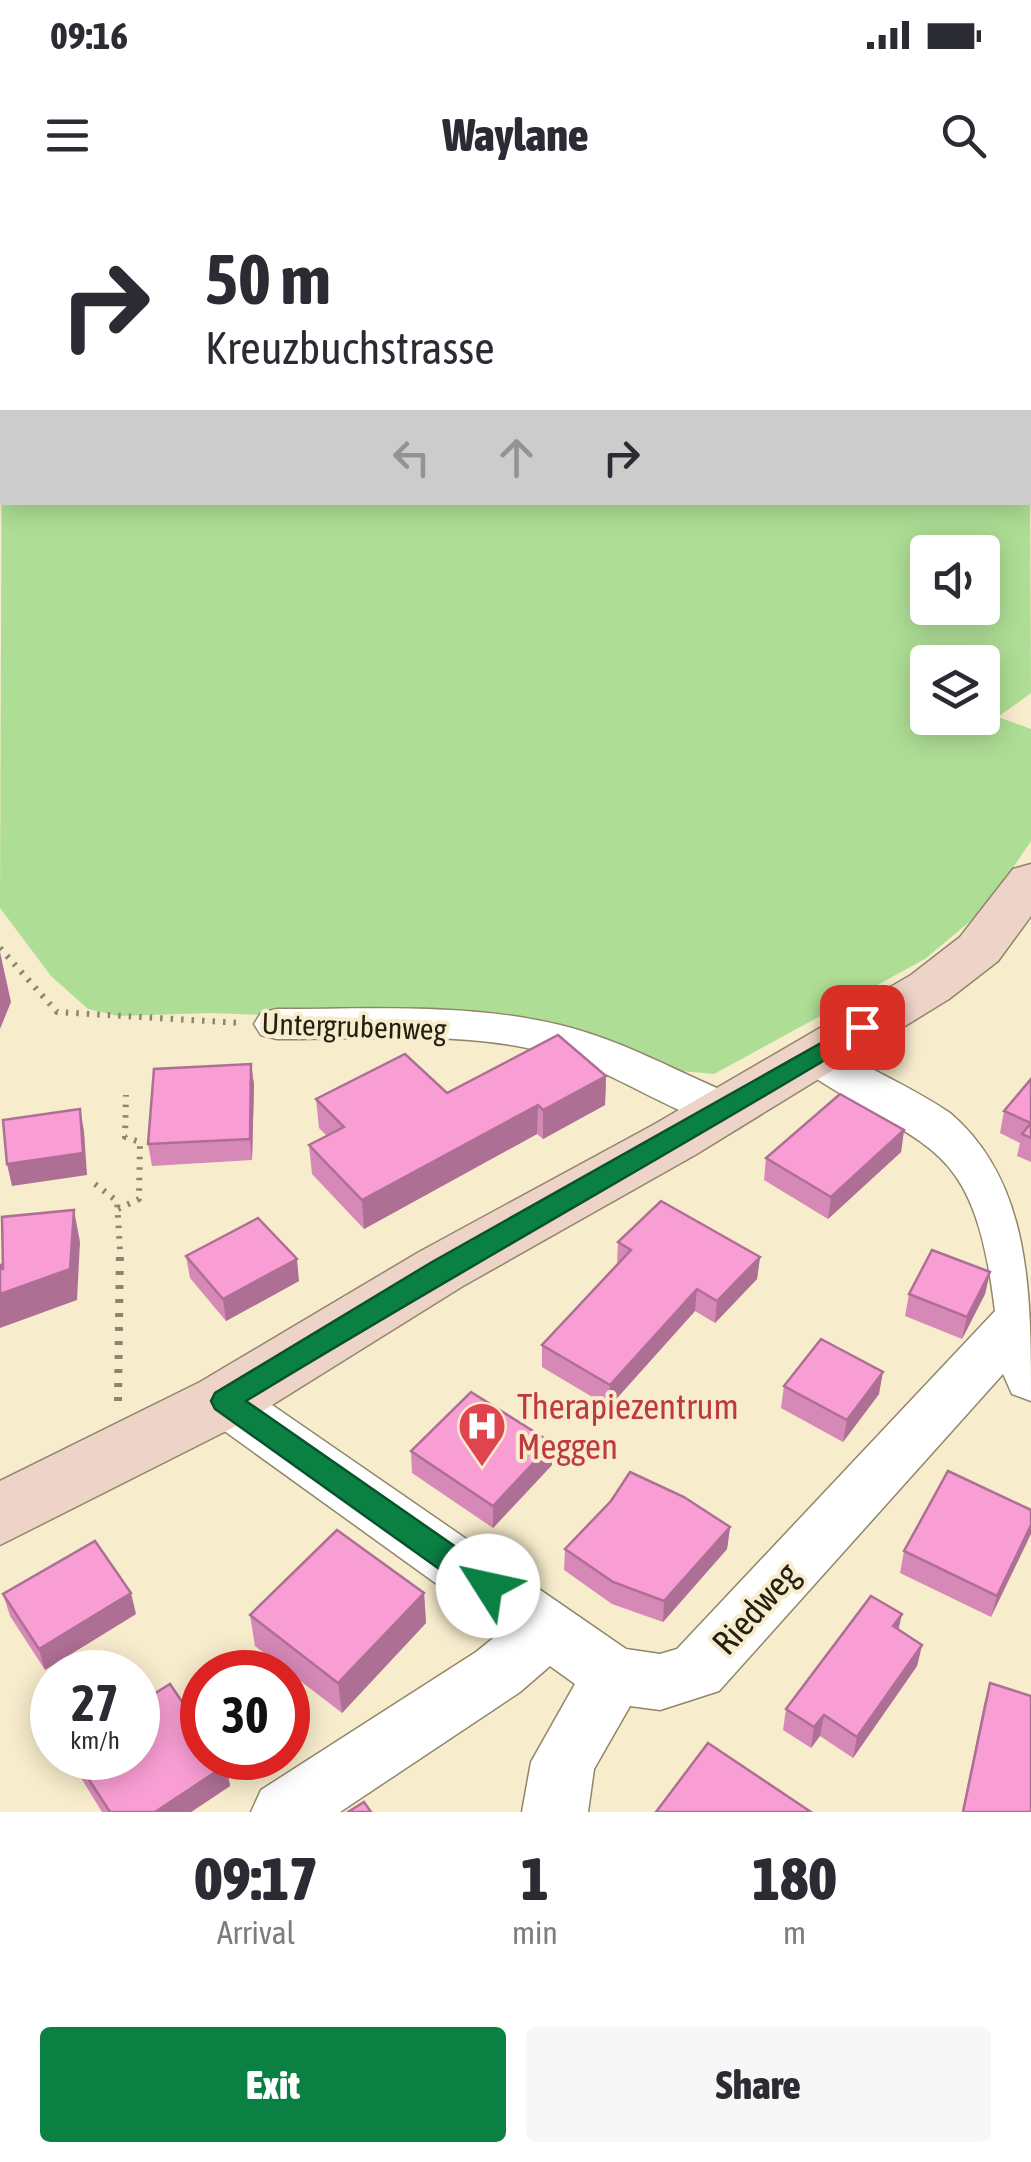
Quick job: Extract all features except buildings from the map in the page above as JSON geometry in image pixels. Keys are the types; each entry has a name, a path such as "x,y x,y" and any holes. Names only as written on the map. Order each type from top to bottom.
{"street":[{"path":"0,1515 224,1401 441,1269 674,1140 955,970 1025,902"},
{"name":"Untergrubenweg","path":"277,1024 418,1026 538,1036 608,1056 721,1109"},
{"path":"813,1055 844,1077 929,1124 968,1154 996,1192 1031,1379"},
{"name":"Riedweg","path":"224,1401 614,1676 660,1682 697,1672 1020,1319"},
{"path":"284,1812 498,1672 548,1629"},
{"path":"555,1812 562,1762 614,1676"}],"path":[{"name":"Untergrubenweg","path":"0,948 57,1012 277,1024"},
{"path":"118,1209 139,1199 140,1142 125,1136 126,1095"},
{"path":"96,1184 117,1201 118,1209 118,1409"}],"green space":[{"path":"2,505 1030,505 1031,693 1000,716 1000,645 910,645 910,735 1000,735 1000,718 1031,729 1031,841 986,908 925,959 714,1074 648,1068 466,1023 211,1013 118,1016 88,1009 51,976 0,908"}],"place":[{"name":"Therapiezentrum Meggen","path":"482,1468"}],"route":[{"path":"488,1586 224,1401 441,1269 674,1140 862,1027"}]}
